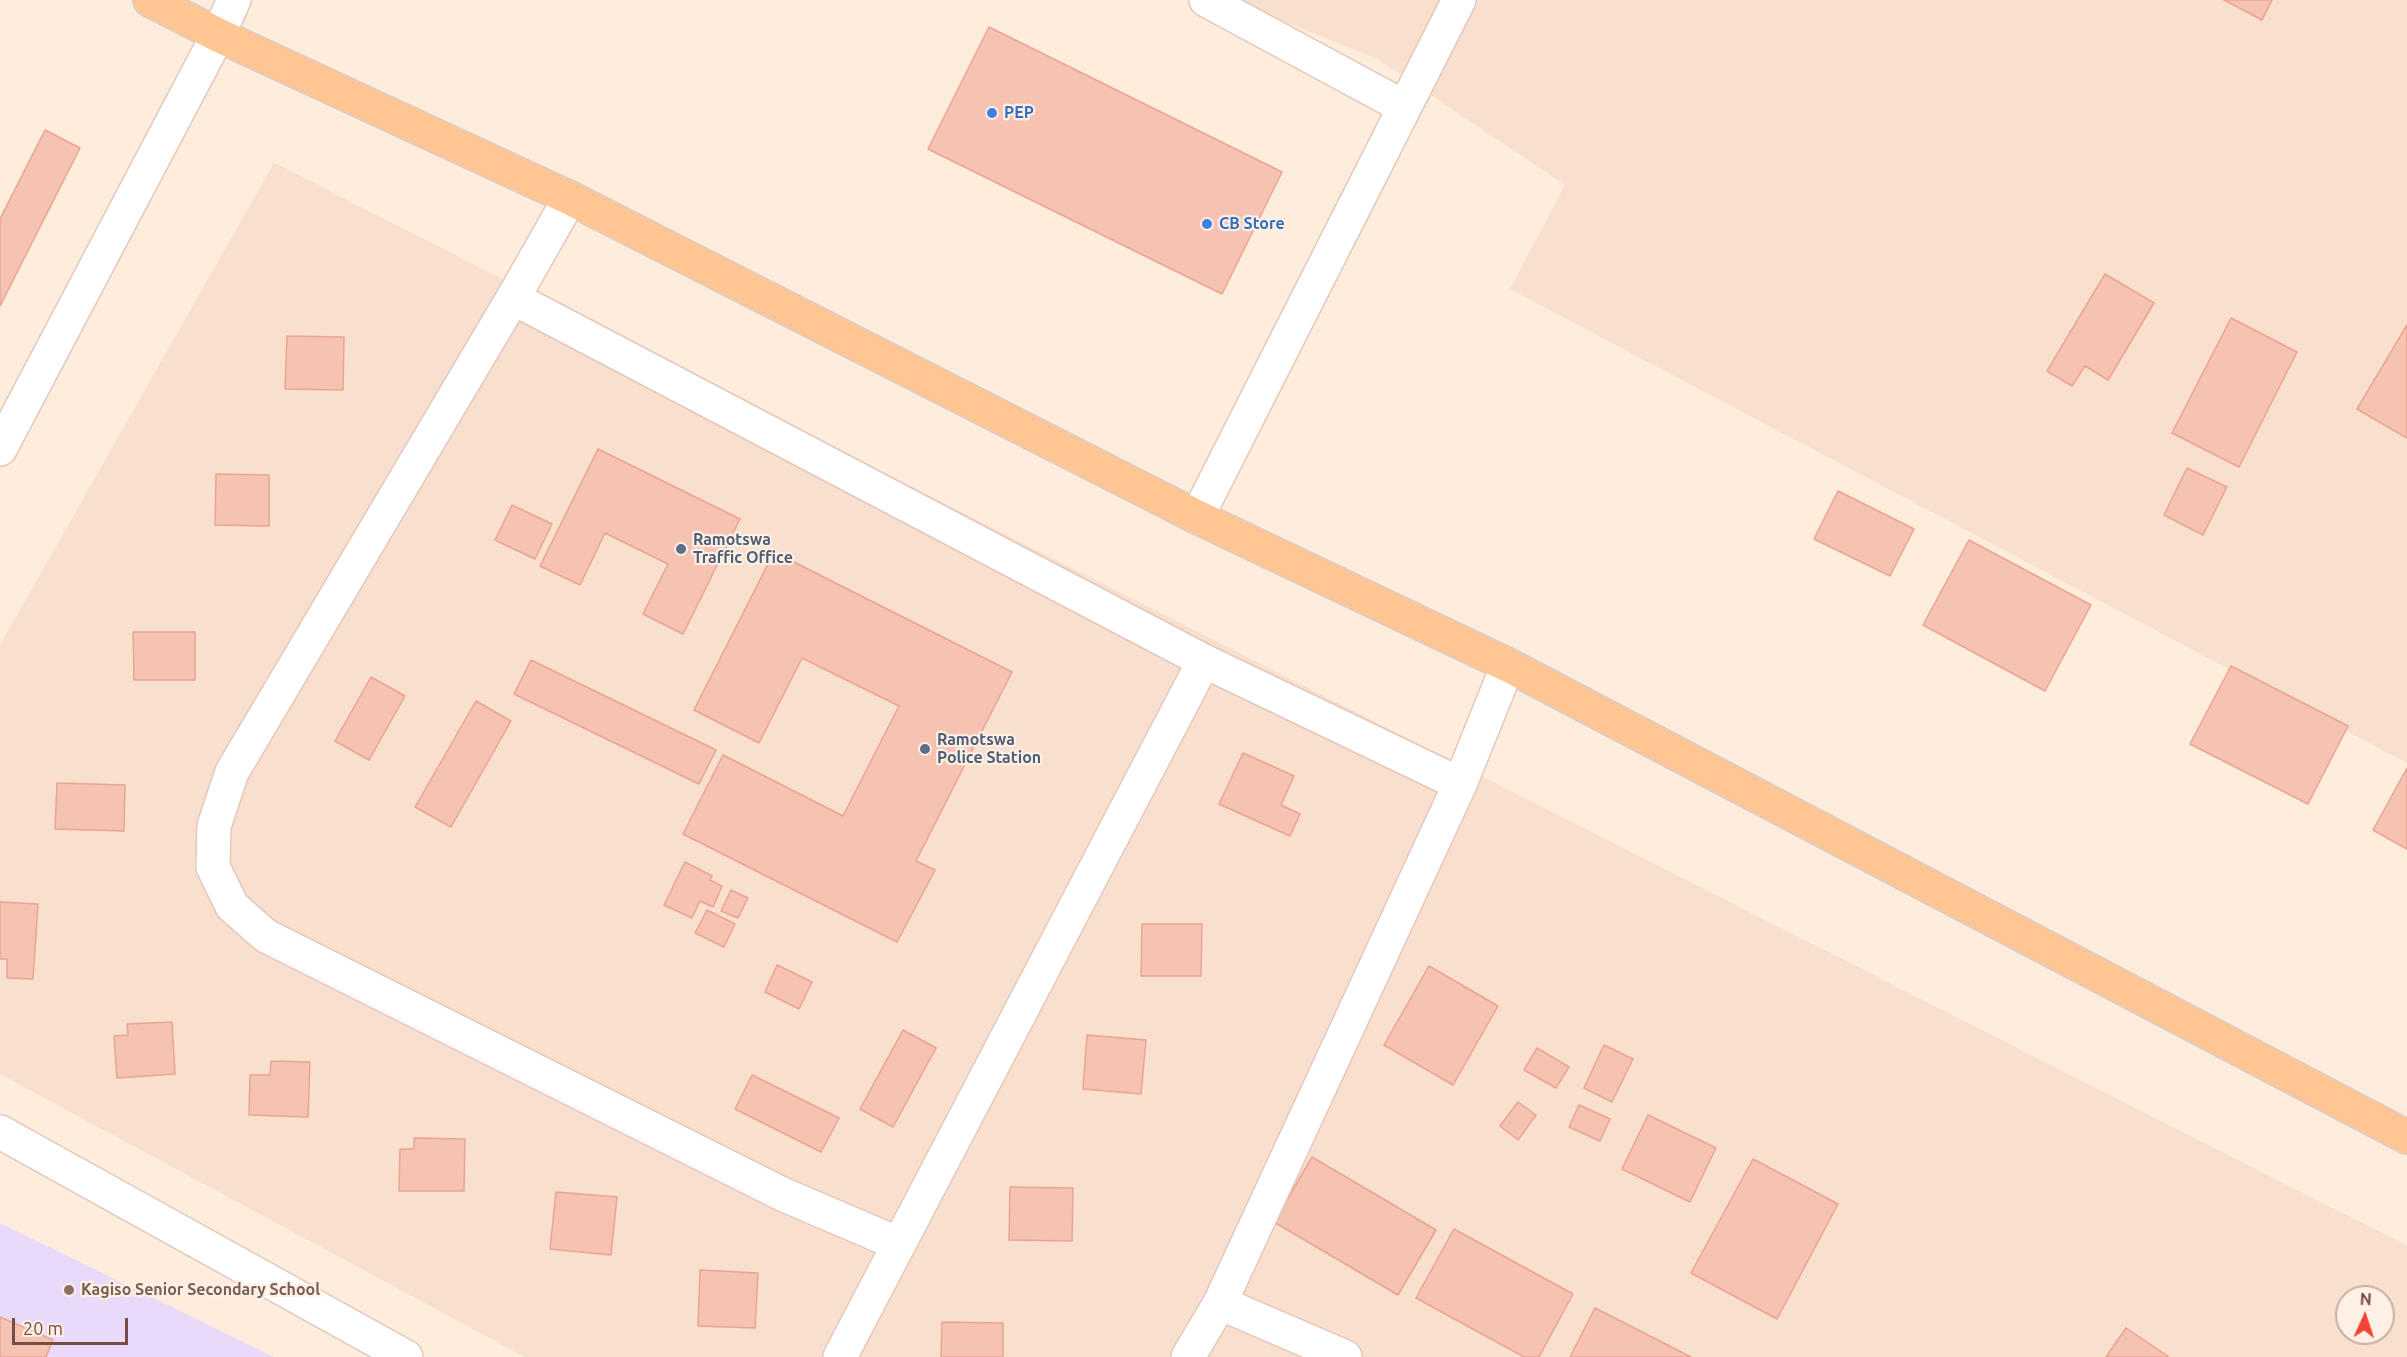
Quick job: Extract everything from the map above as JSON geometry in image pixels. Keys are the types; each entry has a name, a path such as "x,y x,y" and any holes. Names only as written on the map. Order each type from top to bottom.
{"main road":[{"path":"150,0 218,35 570,198 1197,517 1508,665 2407,1137"}],"street":[{"path":"0,449 218,35 234,0"},
{"path":"1206,0 1404,107"},
{"path":"1197,517 1459,0"},
{"path":"570,198 232,772 214,826 213,867 232,906 266,936 782,1194 898,1244"},
{"path":"513,298 1204,661 1460,784"},
{"path":"840,1357 1204,661"},
{"path":"1188,1357 1220,1303 1460,784 1508,665"},
{"path":"0,1132 406,1357"},
{"path":"1220,1303 1345,1357"}],"shaded area":[{"path":"1230,0 2407,0 2407,763 1510,289 1565,185 1378,59"},
{"path":"274,163 2407,1246 2407,1357 525,1357 0,1074 0,645"},
{"name":"Kagiso Senior Secondary School","path":"0,1223 274,1357 0,1357"}],"building":[{"path":"2224,0 2272,0 2262,20"},
{"path":"989,27 1282,172 1222,294 928,149"},
{"path":"45,130 80,148 0,306 0,219"},
{"path":"2105,274 2154,303 2108,380 2085,366 2072,386 2047,371"},
{"path":"2231,318 2297,352 2239,467 2172,433"},
{"path":"2407,325 2407,438 2357,409"},
{"path":"287,336 344,337 343,390 285,389"},
{"name":"Ramotswa Traffic Office","path":"598,449 740,519 683,634 643,614 668,564 605,533 580,585 540,566"},
{"path":"2187,468 2227,487 2203,535 2164,515"},
{"path":"216,474 269,475 269,526 215,525"},
{"path":"1838,491 1914,529 1890,576 1814,539"},
{"path":"512,505 552,524 535,559 495,540"},
{"path":"1969,540 2091,605 2045,691 1923,625"},
{"name":"Ramotswa Police Station","path":"774,552 1012,672 916,861 935,870 897,942 683,834 723,755 843,816 899,706 802,658 759,743 694,710"},
{"path":"133,632 195,632 195,680 134,680"},
{"path":"531,660 716,750 699,784 514,694"},
{"path":"2231,666 2348,726 2308,804 2190,744"},
{"path":"371,677 405,696 369,760 335,741"},
{"path":"476,701 511,721 451,827 415,807"},
{"path":"1243,753 1294,776 1281,805 1300,814 1290,836 1219,804"},
{"path":"2407,768 2407,849 2373,830"},
{"path":"57,783 125,785 124,831 55,829"},
{"path":"685,862 712,876 710,880 722,886 713,907 700,901 692,918 664,905"},
{"path":"731,890 748,898 738,918 721,911"},
{"path":"0,902 38,904 33,979 7,978 7,959 0,959"},
{"path":"707,910 735,924 724,947 695,933"},
{"path":"1142,924 1202,924 1201,976 1141,976"},
{"path":"777,965 812,982 799,1009 765,992"},
{"path":"1429,966 1498,1006 1453,1085 1384,1045"},
{"path":"172,1022 175,1074 117,1078 114,1036 128,1035 127,1024"},
{"path":"903,1030 936,1048 893,1127 860,1109"},
{"path":"1087,1035 1146,1040 1141,1094 1083,1089"},
{"path":"1604,1045 1633,1059 1612,1102 1584,1088"},
{"path":"1537,1048 1569,1067 1556,1088 1524,1070"},
{"path":"271,1061 310,1062 308,1117 249,1115 250,1075 270,1075"},
{"path":"752,1075 839,1118 821,1152 735,1109"},
{"path":"1518,1102 1536,1115 1518,1140 1500,1126"},
{"path":"1579,1105 1610,1119 1600,1141 1569,1127"},
{"path":"1648,1115 1716,1148 1690,1202 1622,1169"},
{"path":"414,1138 465,1139 464,1191 399,1191 400,1149 414,1149"},
{"path":"1312,1157 1436,1230 1398,1295 1274,1222"},
{"path":"1753,1159 1838,1204 1777,1319 1691,1273"},
{"path":"1010,1187 1073,1188 1072,1241 1009,1240"},
{"path":"556,1192 617,1197 611,1255 550,1249"},
{"path":"1454,1229 1573,1294 1539,1357 1524,1357 1416,1298"},
{"path":"700,1270 758,1273 755,1328 698,1326"},
{"path":"1595,1308 1691,1357 1570,1357"},
{"path":"0,1317 53,1340 46,1357 0,1357"},
{"path":"942,1322 1003,1323 1003,1357 941,1357"},
{"path":"2126,1328 2169,1357 2106,1357"}],"place":[{"name":"PEP","path":"992,113"},
{"name":"CB Store","path":"1207,224"},
{"name":"Ramotswa Traffic Office","path":"681,549"},
{"name":"Ramotswa Police Station","path":"925,749"},
{"name":"Kagiso Senior Secondary School","path":"69,1290"}]}
